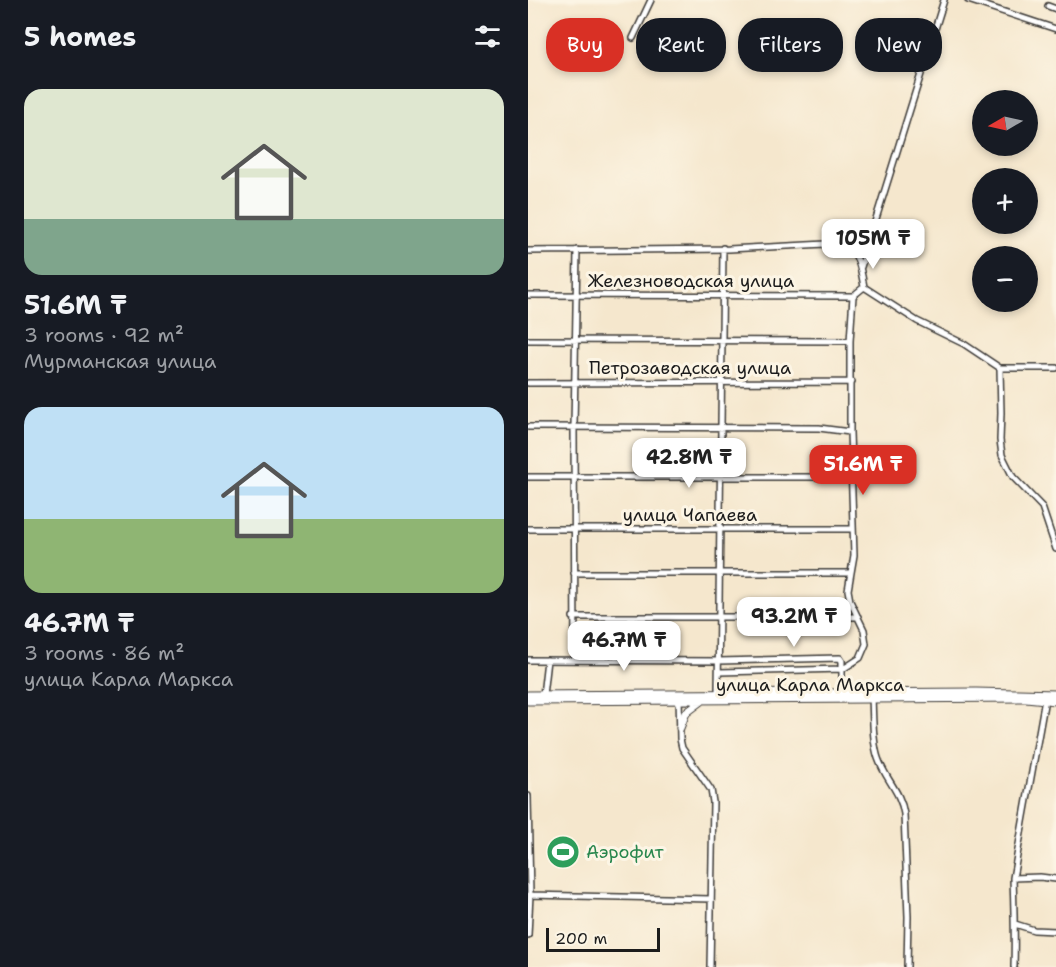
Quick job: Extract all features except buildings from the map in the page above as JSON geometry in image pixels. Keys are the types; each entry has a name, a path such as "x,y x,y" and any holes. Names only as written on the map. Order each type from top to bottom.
{"main road":[{"name":"улица Карла Маркса","path":"528,701 718,694 842,693 872,696 1056,701"},
{"name":"улица Карла Маркса","path":"528,695 679,697 704,700 1056,694"},
{"path":"680,728 686,713 704,700"}],"street":[{"path":"633,38 651,0"},
{"path":"861,267 944,0"},
{"path":"968,0 1056,29"},
{"path":"1048,6 1056,9"},
{"path":"528,251 723,248 844,243 852,249 861,267 864,287 917,321 964,344 1000,368 1056,368"},
{"path":"718,694 723,248"},
{"path":"575,660 573,617 577,250"},
{"path":"719,672 843,669 860,658 866,644 864,630 850,600 848,590 854,555 850,477 852,382 850,341 853,296 864,287"},
{"name":"Железноводская улица","path":"528,295 853,296"},
{"path":"528,340 850,341"},
{"path":"1000,368 1002,455 1013,477 1042,507 1056,549"},
{"name":"Петрозаводская улица","path":"528,383 852,382"},
{"path":"528,427 819,428 850,432"},
{"path":"528,477 850,477"},
{"name":"улица Чапаева","path":"528,529 852,529"},
{"path":"574,573 850,573"},
{"path":"573,617 858,617"},
{"path":"528,660 719,662 840,658 843,669 842,693"},
{"path":"543,695 547,660"},
{"path":"872,696 879,760 901,798 904,814 908,917 907,967"},
{"path":"679,697 682,748 711,790 713,802 710,967"},
{"path":"1014,967 1013,878 1019,832 1045,699"},
{"path":"528,796 530,895 528,935"},
{"path":"1013,878 1056,879"},
{"path":"530,895 711,899"},
{"path":"1015,924 1034,930 1056,931"}],"place":[{"name":"Аэрофит","path":"563,852"}]}
